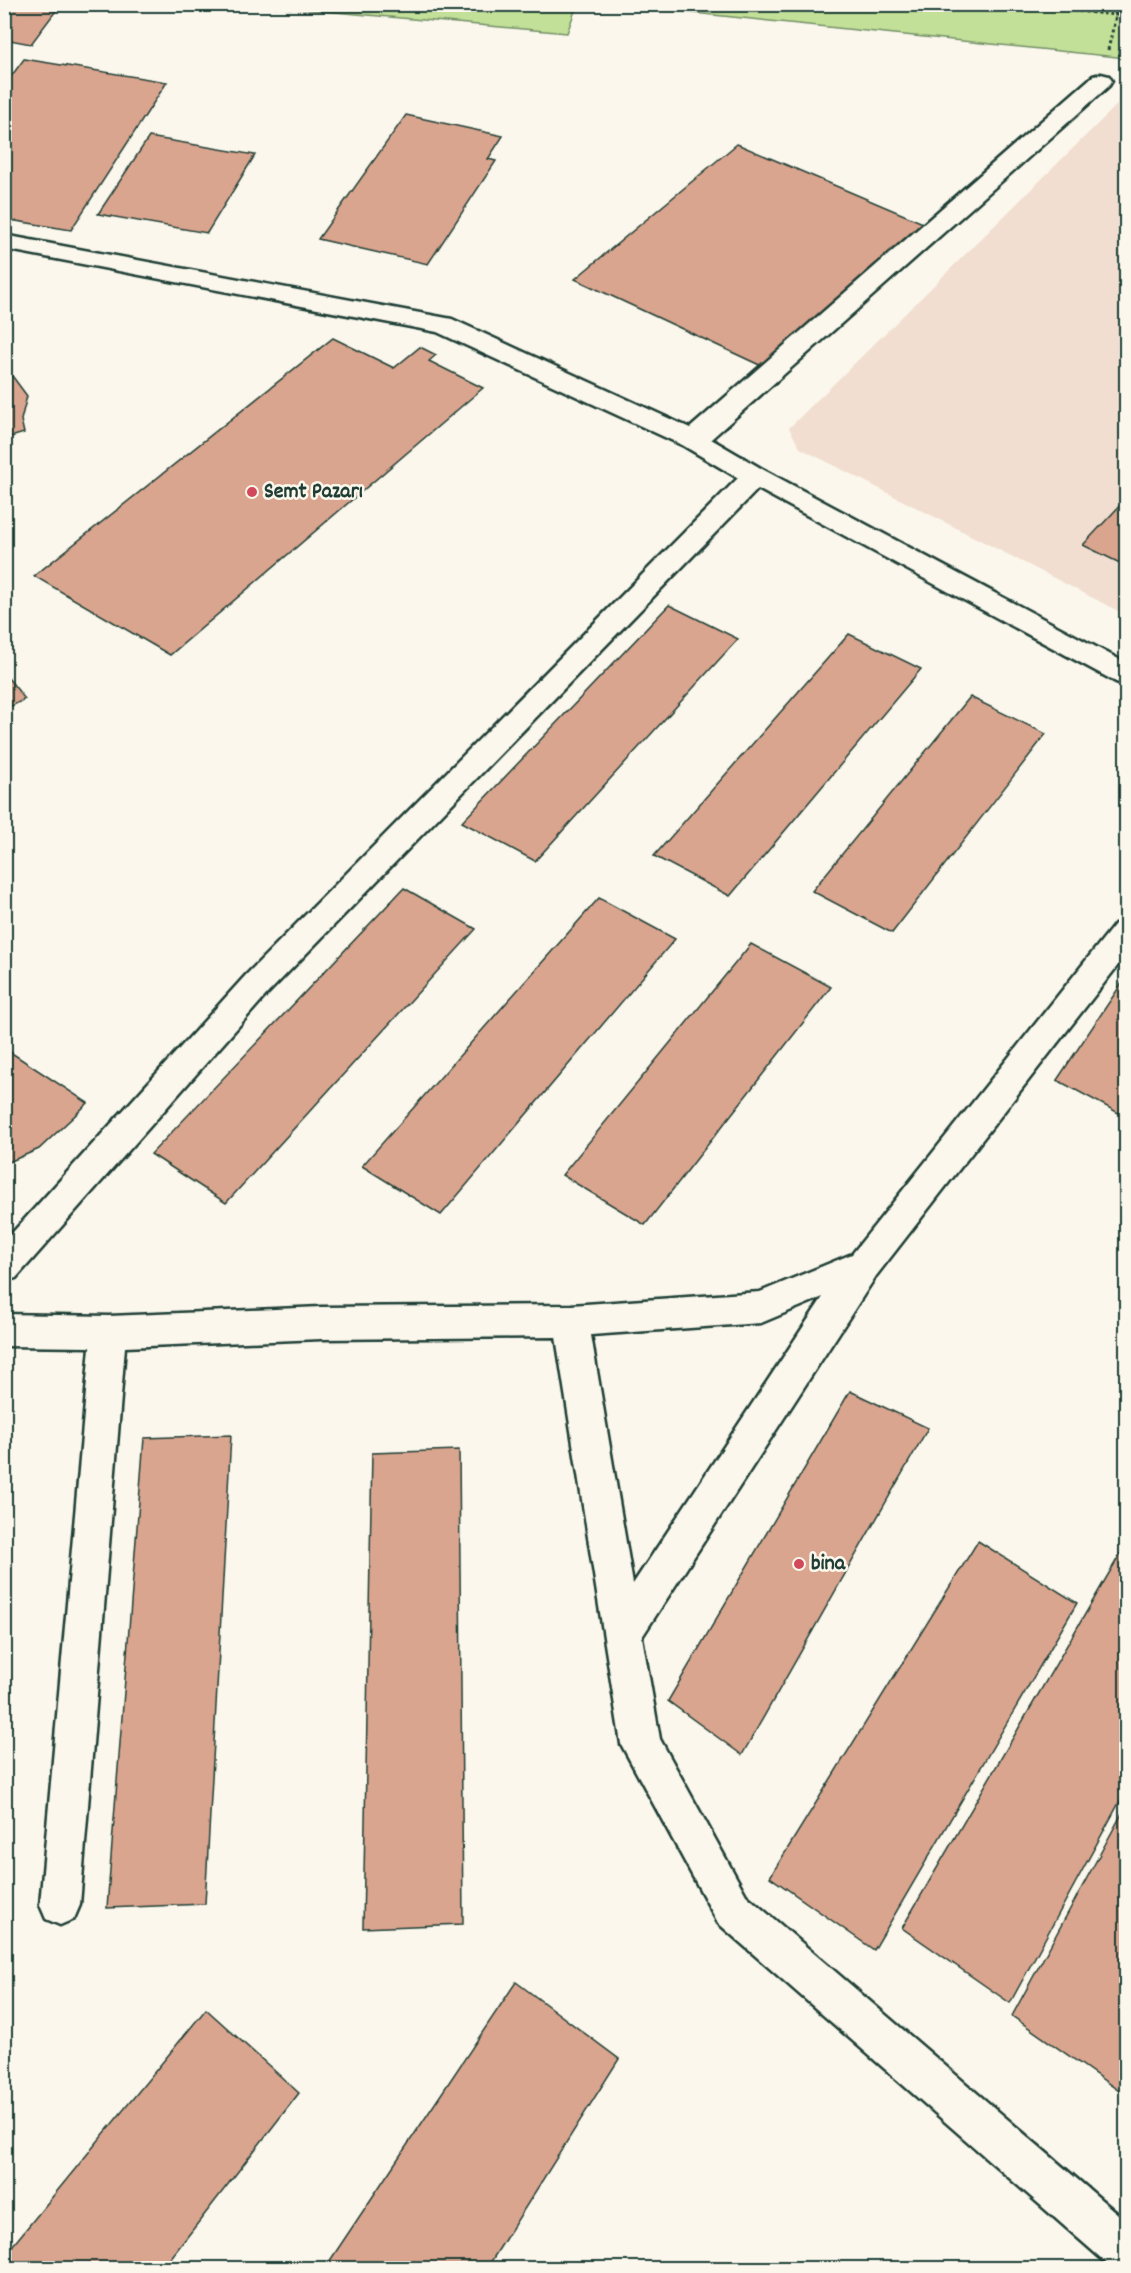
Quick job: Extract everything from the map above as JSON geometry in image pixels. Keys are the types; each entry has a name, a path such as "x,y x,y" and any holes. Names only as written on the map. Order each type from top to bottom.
{"street":[{"path":"693,440 1101,81"},
{"path":"4,242 443,325 693,440 755,476 1126,675"},
{"path":"4,1267 257,984 755,476"},
{"path":"622,1634 864,1265 1126,933"},
{"path":"4,1330 109,1332 321,1323 571,1321 761,1307 864,1265"},
{"path":"571,1321 641,1744 732,1909 1126,2250"},
{"path":"60,1905 109,1332"}],"path":[{"path":"1007,4 1126,16"},
{"path":"1101,81 1116,15 1112,4"}],"shaded area":[{"path":"1126,96 1126,615 800,448 789,428"}],"green space":[{"path":"577,4 567,33 257,5"},
{"path":"616,5 1126,5 1126,58"}],"building":[{"path":"4,4 61,4 31,44 4,39"},
{"path":"24,59 167,82 71,230 4,219 4,86"},
{"path":"406,115 503,136 488,159 496,161 428,264 318,239"},
{"path":"149,137 255,155 207,233 98,214"},
{"path":"737,144 923,223 766,368 575,279"},
{"name":"Semt Pazarı","path":"333,338 394,368 420,347 436,355 429,361 483,388 170,655 34,576"},
{"path":"4,370 13,377 27,396 21,420 24,433 4,439"},
{"path":"1126,499 1126,566 1083,545"},
{"path":"669,605 738,639 535,861 462,822"},
{"path":"849,634 921,669 730,896 654,856"},
{"path":"4,673 25,699 4,710"},
{"path":"970,697 1046,734 892,933 812,891"},
{"path":"404,888 476,929 226,1203 151,1154"},
{"path":"599,898 675,939 441,1215 362,1166"},
{"path":"751,944 831,987 645,1225 562,1175"},
{"path":"1126,977 1126,1117 1057,1080"},
{"path":"4,1048 88,1103 39,1149 4,1164"},
{"name":"bina","path":"850,1391 928,1428 742,1755 668,1701"},
{"path":"231,1435 205,1904 107,1908 144,1438"},
{"path":"459,1450 463,1924 363,1928 372,1453"},
{"path":"978,1541 1077,1603 874,1950 770,1877"},
{"path":"1126,1544 1126,1790 1010,2003 902,1928"},
{"path":"1126,1806 1126,2091 1125,2095 1012,2016"},
{"path":"516,1982 619,2059 487,2268 325,2268"},
{"path":"206,2009 299,2093 163,2268 4,2268 4,2256"}],"place":[{"name":"Semt Pazarı","path":"252,492"},
{"name":"bina","path":"799,1564"}]}
